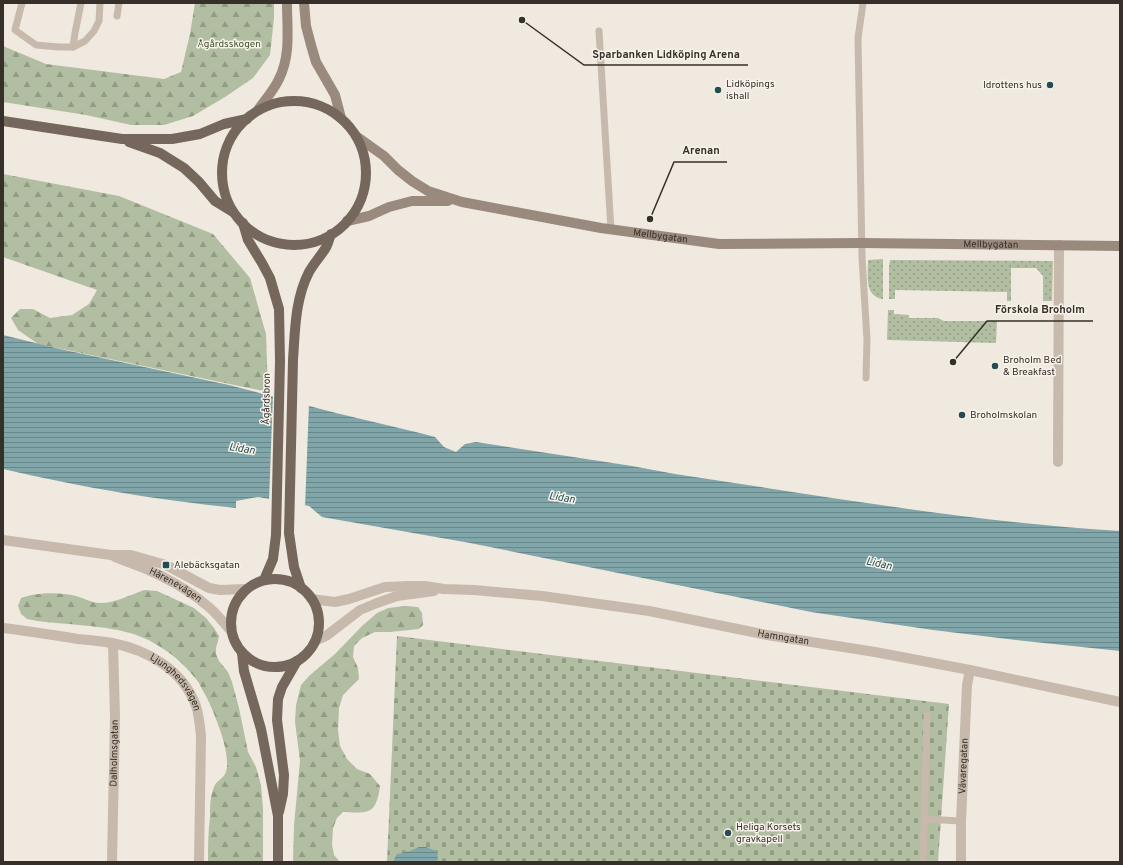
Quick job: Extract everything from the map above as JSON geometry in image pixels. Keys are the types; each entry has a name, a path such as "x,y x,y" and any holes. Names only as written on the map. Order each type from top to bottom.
{"main road":[{"path":"258,110 279,80 286,60 287,3"},
{"path":"304,3 306,26 316,62 334,95 341,118"},
{"path":"286,101 301,101 315,104 329,110 341,118 356,136 365,160 366,173 365,186 361,199 348,221 331,234 316,241 301,244 285,244 270,240 255,233 243,223 234,212 228,201 222,176 226,150 238,128 246,119 258,110 272,104 286,101"},
{"path":"3,121 122,139 172,139 185,137 210,130 224,124 246,119"},
{"name":"Mellbygatan","path":"356,136 384,156 412,182 428,192 462,202 611,230 719,244 861,243 1120,246"},
{"path":"122,139 160,153 184,168 199,182 215,201 234,212"},
{"name":"Mellbygatan","path":"348,221 369,216 389,207 412,201 462,202"},
{"name":"Ågårdsbron","path":"243,223 248,240 270,278 279,309 280,361 276,535 273,560 264,580"},
{"path":"301,588 291,555 289,532 293,360 298,307 302,291 309,273 326,248 331,234"},
{"path":"270,579 283,580 301,588 311,599 319,619 319,626 315,641 305,656 286,666 269,667 252,661 242,654 236,645 231,630 231,615 233,608 246,589 258,582 270,579"},
{"path":"242,654 244,671 261,729 278,816 278,862"},
{"path":"278,816 283,794 284,775 277,720 278,699 282,687 297,661"}],"street":[{"path":"1058,462 1059,245"},
{"name":"Härenevägen","path":"3,540 111,555 131,555 166,565 209,588 220,590 246,589"},
{"name":"Härenevägen","path":"111,555 161,576 193,595 206,604 231,630"},
{"path":"311,599 335,602 349,600 385,587 425,586 444,589"},
{"path":"315,641 326,636 360,610 377,603 397,596 444,589"},
{"name":"Hamngatan","path":"444,589 536,595 649,611 767,635 875,652 970,670 1120,702"},
{"name":"Ljunghedsvägen","path":"3,628 113,644 150,656 180,678 189,691 196,706 201,736 199,862"},
{"name":"Dalholmsgatan","path":"112,862 115,717 113,644"},
{"name":"Vävaregatan","path":"961,862 961,821 967,685 970,670"}],"lane":[{"path":"22,3 15,30 36,45 59,47 73,47 85,41 94,31 99,21 100,3"},
{"path":"73,47 82,3"},
{"path":"117,16 119,3"},
{"path":"863,3 858,38 861,243 867,340 866,378"},
{"path":"600,31 611,230"},
{"path":"923,862 926,715"},
{"path":"924,819 961,821"}],"green space":[{"name":"Ågårdsskogen","path":"195,3 274,3 274,18 270,55 253,78 193,116 164,125 131,125 86,115 3,102 3,46 46,64 164,79 181,72 190,34"},
{"path":"3,174 119,196 213,234 250,278 266,334 268,392 38,344 18,330 11,318 20,309 33,309 50,318 72,315 89,304 97,290 3,257"},
{"path":"883,259 883,299 873,294 868,284 868,260"},
{"path":"890,260 1053,261 1052,301 1043,301 1043,276 1036,268 1011,268 1011,301 1007,301 1007,292 895,290 895,299 889,299"},
{"path":"888,310 894,310 894,314 909,315 909,318 938,318 944,321 997,321 996,343 887,340"},
{"path":"144,590 157,591 194,608 206,618 219,636 216,654 219,661 228,672 232,682 248,752 256,767 261,785 263,809 263,862 208,862 208,834 211,796 215,786 226,773 227,762 225,746 220,728 206,696 189,670 164,649 136,635 119,630 27,619 21,614 18,606 21,598 41,594 56,593 79,597 94,602 106,603"},
{"path":"406,606 418,607 422,613 423,625 419,629 375,632 362,638 354,646 353,657 358,668 359,679 343,695 339,708 338,730 340,746 347,759 357,769 370,774 380,786 376,802 370,810 365,812 343,812 337,818 333,828 332,845 334,855 340,862 293,862 294,825 300,761 295,722 296,705 301,685 377,613 388,608"},
{"path":"397,636 949,704 938,862 387,862"}],"water":[{"name":"Lidan","path":"3,335 60,349 229,385 420,433 435,437 444,447 456,452 465,444 476,442 675,474 952,515 1064,527 1120,531 1120,651 933,630 811,612 470,543 322,517 309,506 258,497 236,501 236,508 206,505 61,482 3,469"},
{"path":"419,847 426,847 436,851 438,859 436,862 395,862 394,859 397,854"}],"pier":[{"path":"273,394 309,403 305,508 269,501"}],"place":[{"name":"Sparbanken Lidköping Arena","path":"522,20"},
{"name":"Idrottens hus","path":"1050,85"},
{"name":"Lidköpings ishall","path":"718,90"},
{"name":"Arenan","path":"650,219"},
{"name":"Förskola Broholm","path":"953,362"},
{"name":"Broholm Bed & Breakfast","path":"995,366"},
{"name":"Broholmskolan","path":"962,415"},
{"name":"Alebäcksgatan","path":"166,565"},
{"name":"Heliga Korsets gravkapell","path":"728,833"}]}
